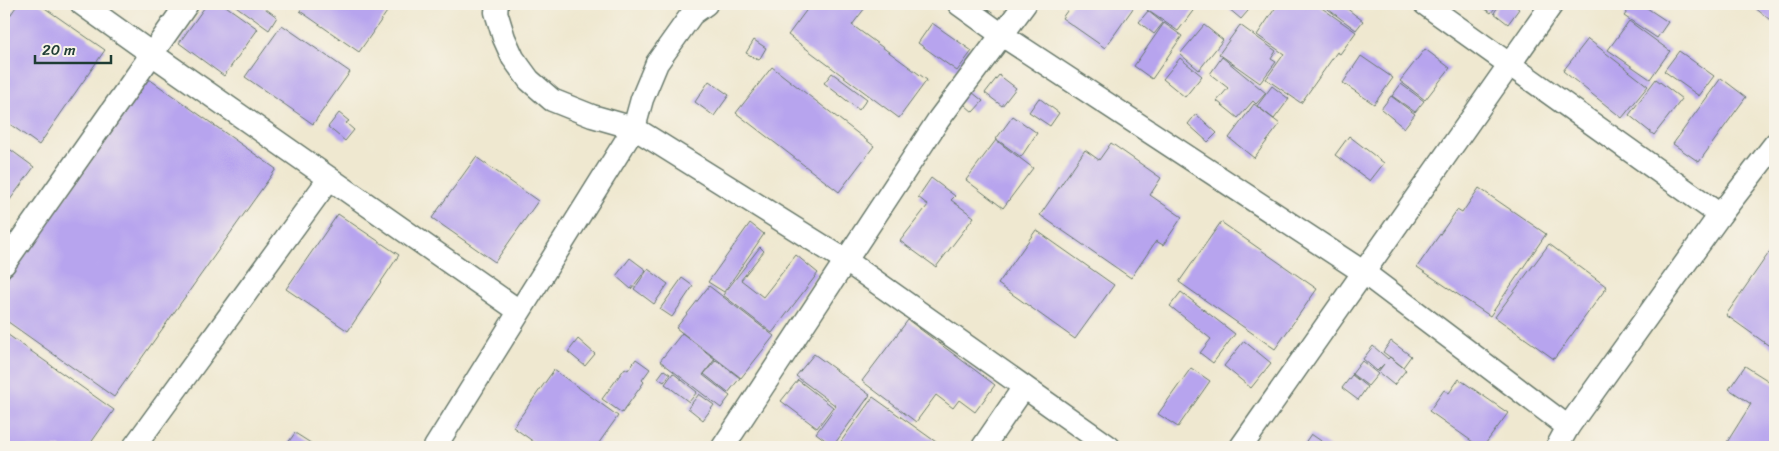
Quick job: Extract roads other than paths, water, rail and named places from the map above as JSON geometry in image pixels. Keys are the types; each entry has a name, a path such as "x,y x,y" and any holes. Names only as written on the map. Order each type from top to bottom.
{"street":[{"path":"82,4 329,179 520,311"},
{"path":"4,264 187,4"},
{"path":"497,4 496,12 504,38 513,58 529,80 552,100 572,109 634,128 845,260 1109,447"},
{"path":"435,447 634,128 642,99 657,63 692,14 706,4"},
{"path":"959,4 1002,35 1363,272 1568,427"},
{"path":"723,447 939,119 1025,4"},
{"path":"1425,4 1720,215"},
{"path":"1241,447 1552,4"},
{"path":"1557,447 1568,427 1720,215 1775,144"},
{"path":"134,447 329,179"},
{"path":"983,447 1024,388"}]}
